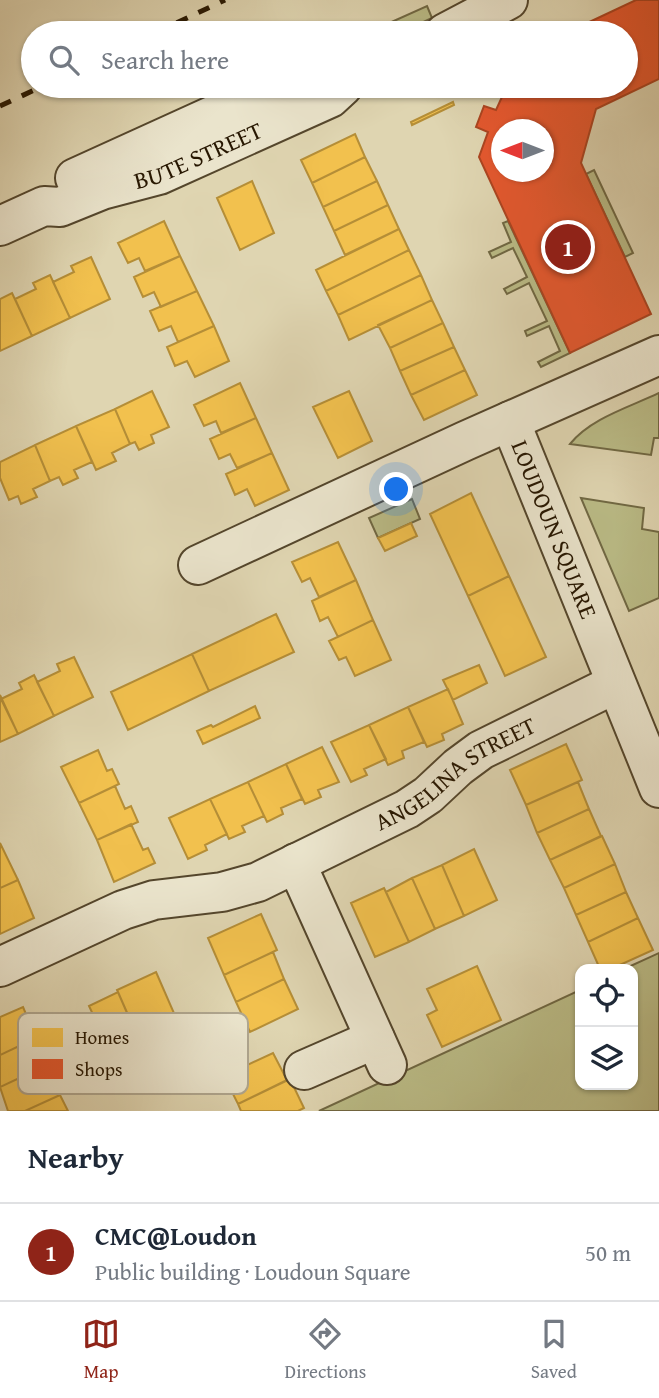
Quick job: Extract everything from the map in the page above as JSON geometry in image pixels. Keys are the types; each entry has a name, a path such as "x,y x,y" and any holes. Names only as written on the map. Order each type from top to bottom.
{"street":[{"path":"468,21 508,0"},
{"name":"BUTE STREET","path":"44,206 52,188 229,108 262,98"},
{"name":"BUTE STREET","path":"0,226 44,206 60,207 102,190 159,174 330,98"},
{"name":"LOUDOUN SQUARE","path":"659,355 510,421 659,788"},
{"path":"198,565 510,421"},
{"name":"ANGELINA STREET","path":"0,967 123,910 154,900 222,892 258,882 407,809 428,795 481,750 615,684"},
{"path":"296,863 381,1052 304,1070"}],"green space":[{"path":"427,6 432,18 426,21 394,21"},
{"path":"594,170 633,253 625,257 586,174"},
{"path":"508,221 570,353 541,367 538,362 560,351 549,326 527,336 525,331 547,321 529,283 507,294 504,289 527,277 513,248 492,258 489,252 511,242 503,223"},
{"path":"659,393 659,438 654,438 651,455 570,444 600,420"},
{"path":"581,498 644,508 642,529 659,532 659,598 629,611"},
{"path":"412,499 420,519 378,538 369,518"},
{"path":"659,953 659,1111 319,1111 575,992 575,1090 638,1090 638,964 635,964"}],"building: Homes":[{"path":"453,102 454,105 412,125 411,122"},
{"path":"355,134 365,157 312,183 301,160"},
{"path":"365,157 377,181 323,207 312,183"},
{"path":"252,181 274,233 240,250 217,198"},
{"path":"377,181 388,205 334,231 323,207"},
{"path":"388,205 399,229 345,255 334,231"},
{"path":"164,221 180,256 145,271 139,258 128,263 118,243"},
{"path":"399,229 409,250 326,291 316,270"},
{"path":"409,250 421,275 338,315 326,291"},
{"path":"180,256 197,291 161,307 154,292 143,297 134,277"},
{"path":"91,257 110,299 70,318 53,282 74,272 71,266"},
{"path":"50,275 70,318 32,336 15,299 36,289 33,283"},
{"path":"421,275 432,300 349,340 338,315"},
{"path":"197,291 214,326 178,342 171,326 159,331 150,311"},
{"path":"12,293 32,336 0,351 0,299"},
{"path":"432,300 443,323 390,348 378,325"},
{"path":"443,323 454,347 400,371 390,348"},
{"path":"214,326 229,361 195,377 187,361 175,366 167,347"},
{"path":"454,347 465,370 411,395 400,371"},
{"path":"465,370 477,395 424,420 411,395"},
{"path":"240,383 256,418 221,433 216,421 204,426 194,405"},
{"path":"152,391 169,427 151,435 154,443 139,450 135,442 130,444 115,409"},
{"path":"349,391 372,441 338,458 313,407"},
{"path":"115,409 130,444 112,453 116,461 96,470 76,426"},
{"path":"256,418 272,453 237,468 230,454 219,459 210,439"},
{"path":"76,426 92,462 74,470 78,478 63,485 59,477 50,481 35,445"},
{"path":"35,445 50,481 33,489 37,497 21,504 18,496 9,500 0,478 0,462"},
{"path":"272,453 289,490 255,506 247,489 235,495 226,474"},
{"path":"471,493 509,576 468,596 430,514"},
{"path":"411,523 417,536 385,551 378,538"},
{"path":"338,542 356,580 319,597 310,578 302,582 292,562"},
{"path":"509,576 546,657 505,676 468,596"},
{"path":"356,580 373,620 338,637 328,617 320,621 312,601"},
{"path":"276,614 294,652 209,691 192,654"},
{"path":"373,620 391,660 355,676 346,657 339,660 329,641"},
{"path":"192,654 209,691 128,730 111,692"},
{"path":"74,657 93,697 54,716 37,682 60,671 57,664"},
{"path":"479,665 487,683 453,700 443,680"},
{"path":"34,675 54,716 18,734 1,699 22,689 19,683"},
{"path":"448,689 463,724 442,734 444,740 427,747 408,707"},
{"path":"0,695 18,734 0,742"},
{"path":"255,706 260,718 203,744 197,731 211,725 213,727"},
{"path":"408,707 424,742 402,751 404,758 388,765 369,725"},
{"path":"369,725 386,759 364,769 367,775 351,782 331,742"},
{"path":"566,744 582,780 526,805 510,770"},
{"path":"322,747 339,782 318,790 321,797 305,804 286,764"},
{"path":"98,750 107,771 112,769 119,784 79,803 61,767"},
{"path":"286,764 302,799 281,808 283,814 267,822 248,782"},
{"path":"248,782 264,816 242,826 245,832 229,839 210,799"},
{"path":"578,782 589,809 537,833 526,805"},
{"path":"115,786 125,809 131,806 138,822 97,840 79,803"},
{"path":"210,799 227,834 205,845 207,850 188,859 169,818"},
{"path":"589,809 601,836 550,860 537,833"},
{"path":"131,824 143,850 148,848 155,863 114,882 97,840"},
{"path":"602,836 615,864 564,888 550,860"},
{"path":"0,843 18,880 0,888"},
{"path":"474,849 497,900 464,916 442,865"},
{"path":"615,864 626,892 576,915 564,888"},
{"path":"442,865 464,916 435,929 412,878"},
{"path":"412,878 435,929 409,942 386,892"},
{"path":"18,880 34,918 0,934 0,888"},
{"path":"384,888 409,942 375,957 351,903"},
{"path":"626,892 638,918 588,942 576,915"},
{"path":"261,914 277,950 224,975 208,938"},
{"path":"638,918 653,950 622,964 598,964 588,942"},
{"path":"273,952 284,979 236,1002 224,975"},
{"path":"477,966 501,1020 442,1047 427,1015 437,1010 427,989"},
{"path":"156,972 174,1013 127,1013 117,990"},
{"path":"284,979 298,1009 250,1032 248,1013 241,1013 236,1002"},
{"path":"118,992 127,1013 92,1013 89,1006"},
{"path":"23,1007 26,1013 18,1013 18,1046 0,1055 0,1017"},
{"path":"18,1046 18,1079 0,1087 0,1055"},
{"path":"273,1053 287,1080 238,1104 233,1094 248,1094 248,1065"},
{"path":"18,1079 18,1094 60,1095 25,1111 8,1111 0,1087"},
{"path":"290,1079 304,1108 298,1111 241,1111 238,1104"},
{"path":"60,1095 68,1111 25,1111"}],"building: Shops":[{"path":"636,0 659,0 659,79 638,89 638,21 591,21"},
{"path":"502,98 619,98 596,109 581,163 651,314 570,353 479,157 488,132 476,127 484,106 496,110"}],"railway":[{"path":"180,21 225,0"},
{"path":"0,106 21,96"}],"place":[{"name":"CMC@Loudon","path":"568,247"}]}
